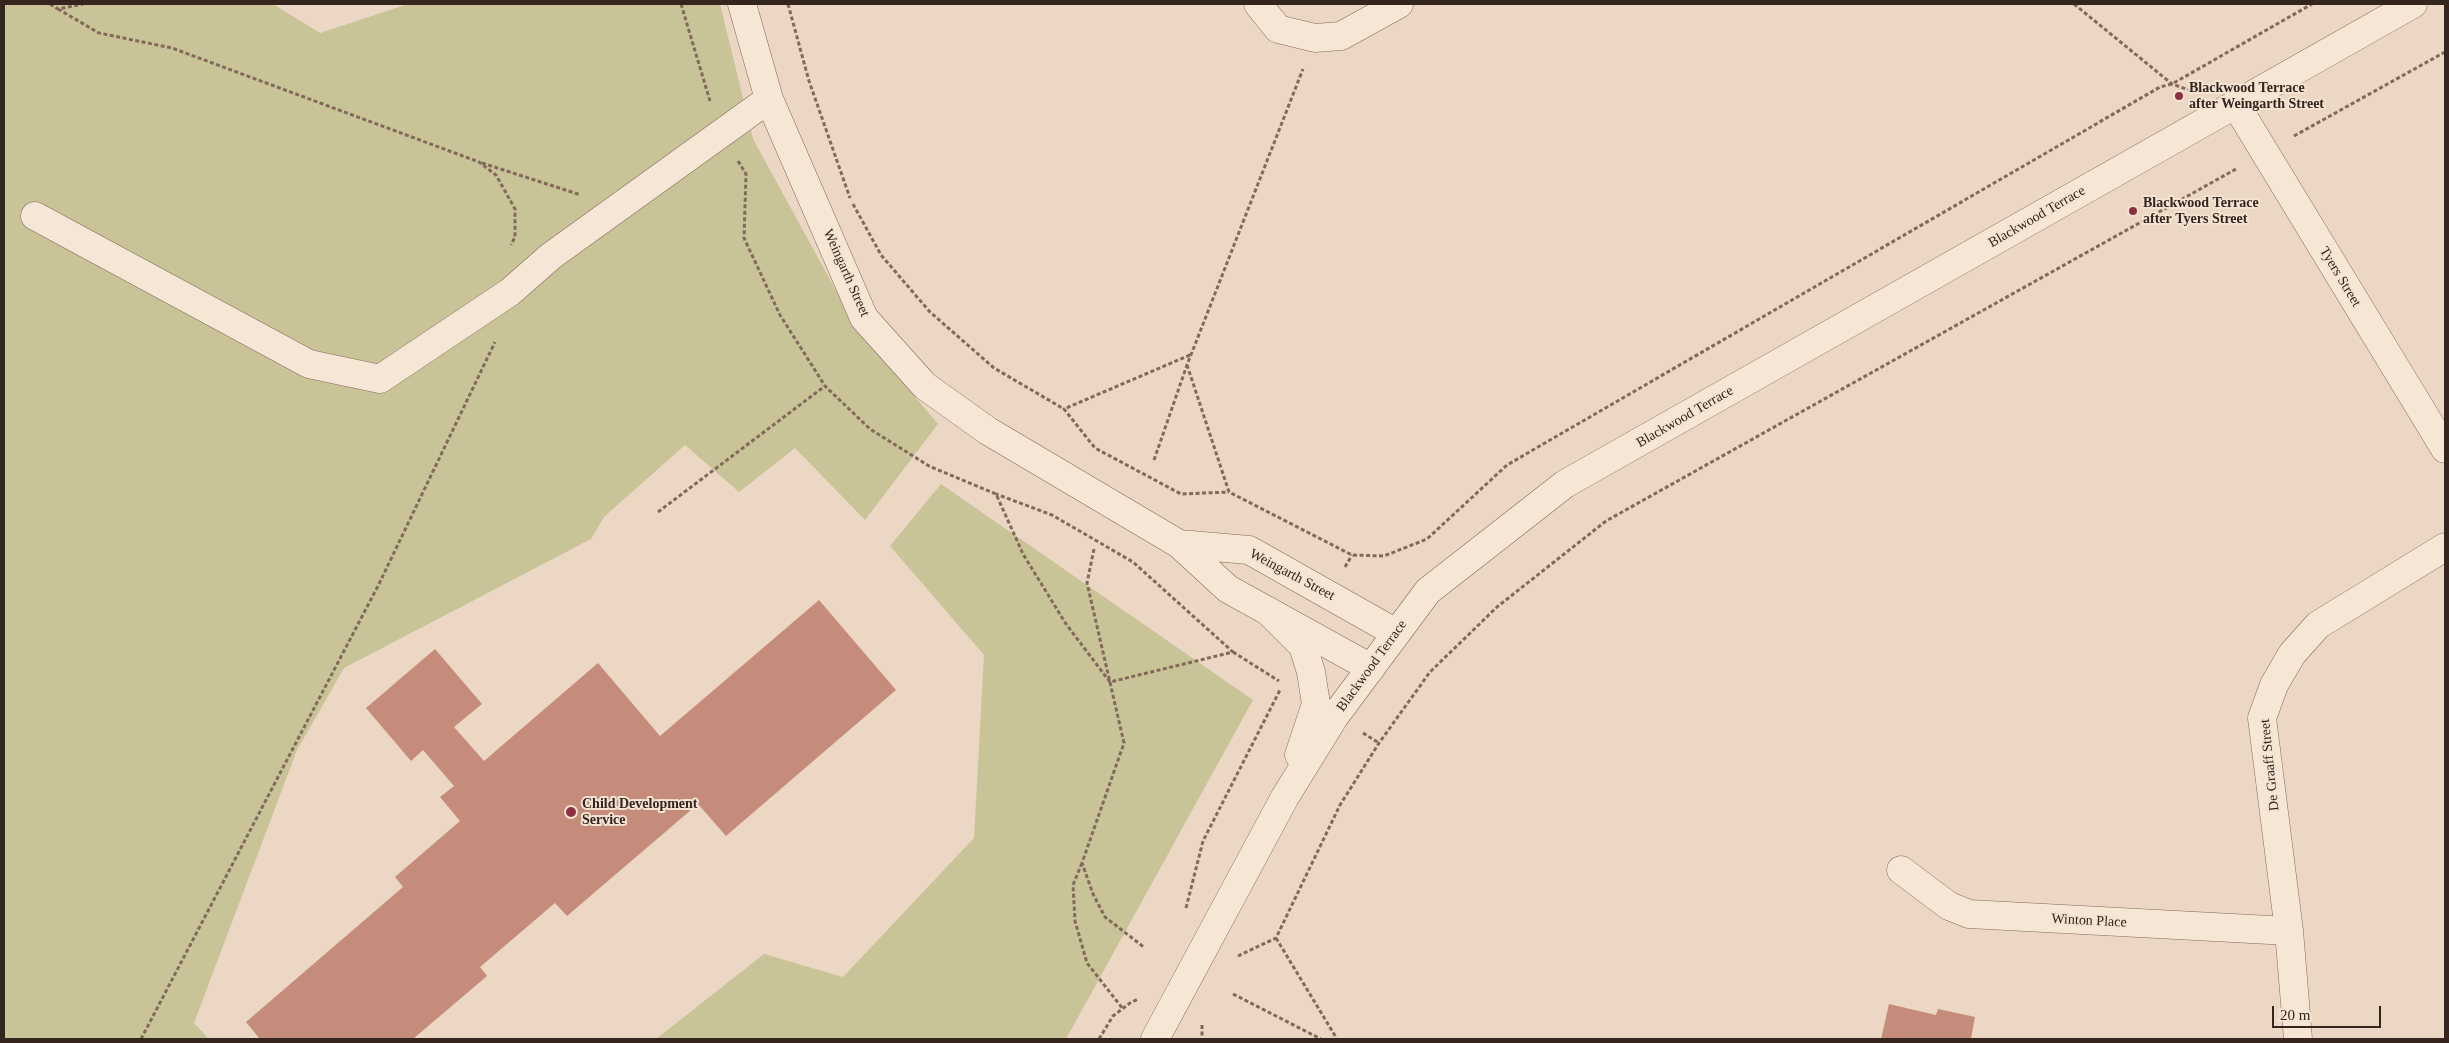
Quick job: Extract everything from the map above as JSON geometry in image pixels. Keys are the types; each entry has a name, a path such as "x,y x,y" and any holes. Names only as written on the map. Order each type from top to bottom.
{"street":[{"name":"Weingarth Street","path":"742,4 769,99 864,318 925,386 988,430 1179,544 1228,589 1371,668"},
{"path":"1258,4 1278,29 1315,38 1341,36 1398,4"},
{"name":"Blackwood Terrace","path":"1155,1039 1285,797 1335,716 1428,590 1565,484 2413,4"},
{"path":"35,216 309,364 380,379 510,292 551,256 769,99"},
{"name":"Tyers Street","path":"2236,105 2445,450"},
{"name":"Weingarth Street","path":"1179,544 1249,550 1396,633"},
{"name":"De Graaff Street","path":"2298,1039 2289,932 2262,718 2274,685 2292,654 2318,625 2445,548"},
{"path":"1268,611 1303,646 1311,672 1316,704 1285,797"},
{"name":"Winton Place","path":"1901,870 1949,906 1968,914 2289,932"}],"path":[{"path":"50,4 99,34 172,48 479,162 589,198"},
{"path":"58,9 83,4"},
{"path":"681,4 713,114 746,174 744,238 780,315 825,386 870,429 929,466 1052,515 1132,562 1233,652 1283,683 1203,841 1185,911"},
{"path":"788,4 809,81 852,202 881,255 930,312 994,368 1064,409 1094,448 1181,494 1229,492 1352,555 1384,556 1427,539 1506,465 2160,87 2172,84 2312,4"},
{"path":"2074,4 2172,84 2236,105"},
{"path":"1154,460 1187,365 1315,38"},
{"path":"1236,957 1276,938 1340,805 1378,743 1430,672 1504,601 1606,520 2445,52"},
{"path":"479,162 496,175 514,209 515,237 508,252"},
{"path":"140,1039 379,584 497,338"},
{"path":"1064,409 1191,355"},
{"path":"1187,365 1229,492"},
{"path":"658,512 825,386"},
{"path":"996,494 1028,562 1066,624 1110,682"},
{"path":"1094,549 1086,583 1124,743 1073,886 1075,922 1088,963 1123,1009"},
{"path":"1110,682 1233,652"},
{"path":"1082,863 1093,894 1105,917 1145,948"},
{"path":"1276,938 1337,1039"},
{"path":"1233,994 1321,1039"},
{"path":"1100,1039 1113,1016 1130,1002 1147,996"},
{"path":"1202,1039 1200,1028 1205,1019"}],"shaded area":[{"path":"4,4 273,4 320,33 408,4 720,4 753,139 856,327 938,424 865,520 795,448 739,492 685,445 604,517 591,539 344,668 297,750 194,1023 209,1039 4,1039"},
{"path":"941,484 1253,700 1066,1039 656,1039 764,954 843,977 974,838 984,655 890,546"}],"building":[{"name":"Child Development Service","path":"819,600 896,690 726,836 698,804 567,916 555,903 480,967 487,976 413,1039 260,1039 246,1022 403,887 395,877 460,821 440,797 454,786 423,750 411,761 366,708 435,649 482,704 454,727 484,761 598,663 660,736"},
{"path":"1889,1004 1936,1015 1938,1009 1975,1017 1971,1039 1881,1039"}],"place":[{"name":"Blackwood Terrace after Weingarth Street","path":"2179,96"},
{"name":"Blackwood Terrace after Tyers Street","path":"2133,211"},
{"name":"Child Development Service","path":"571,812"}]}
